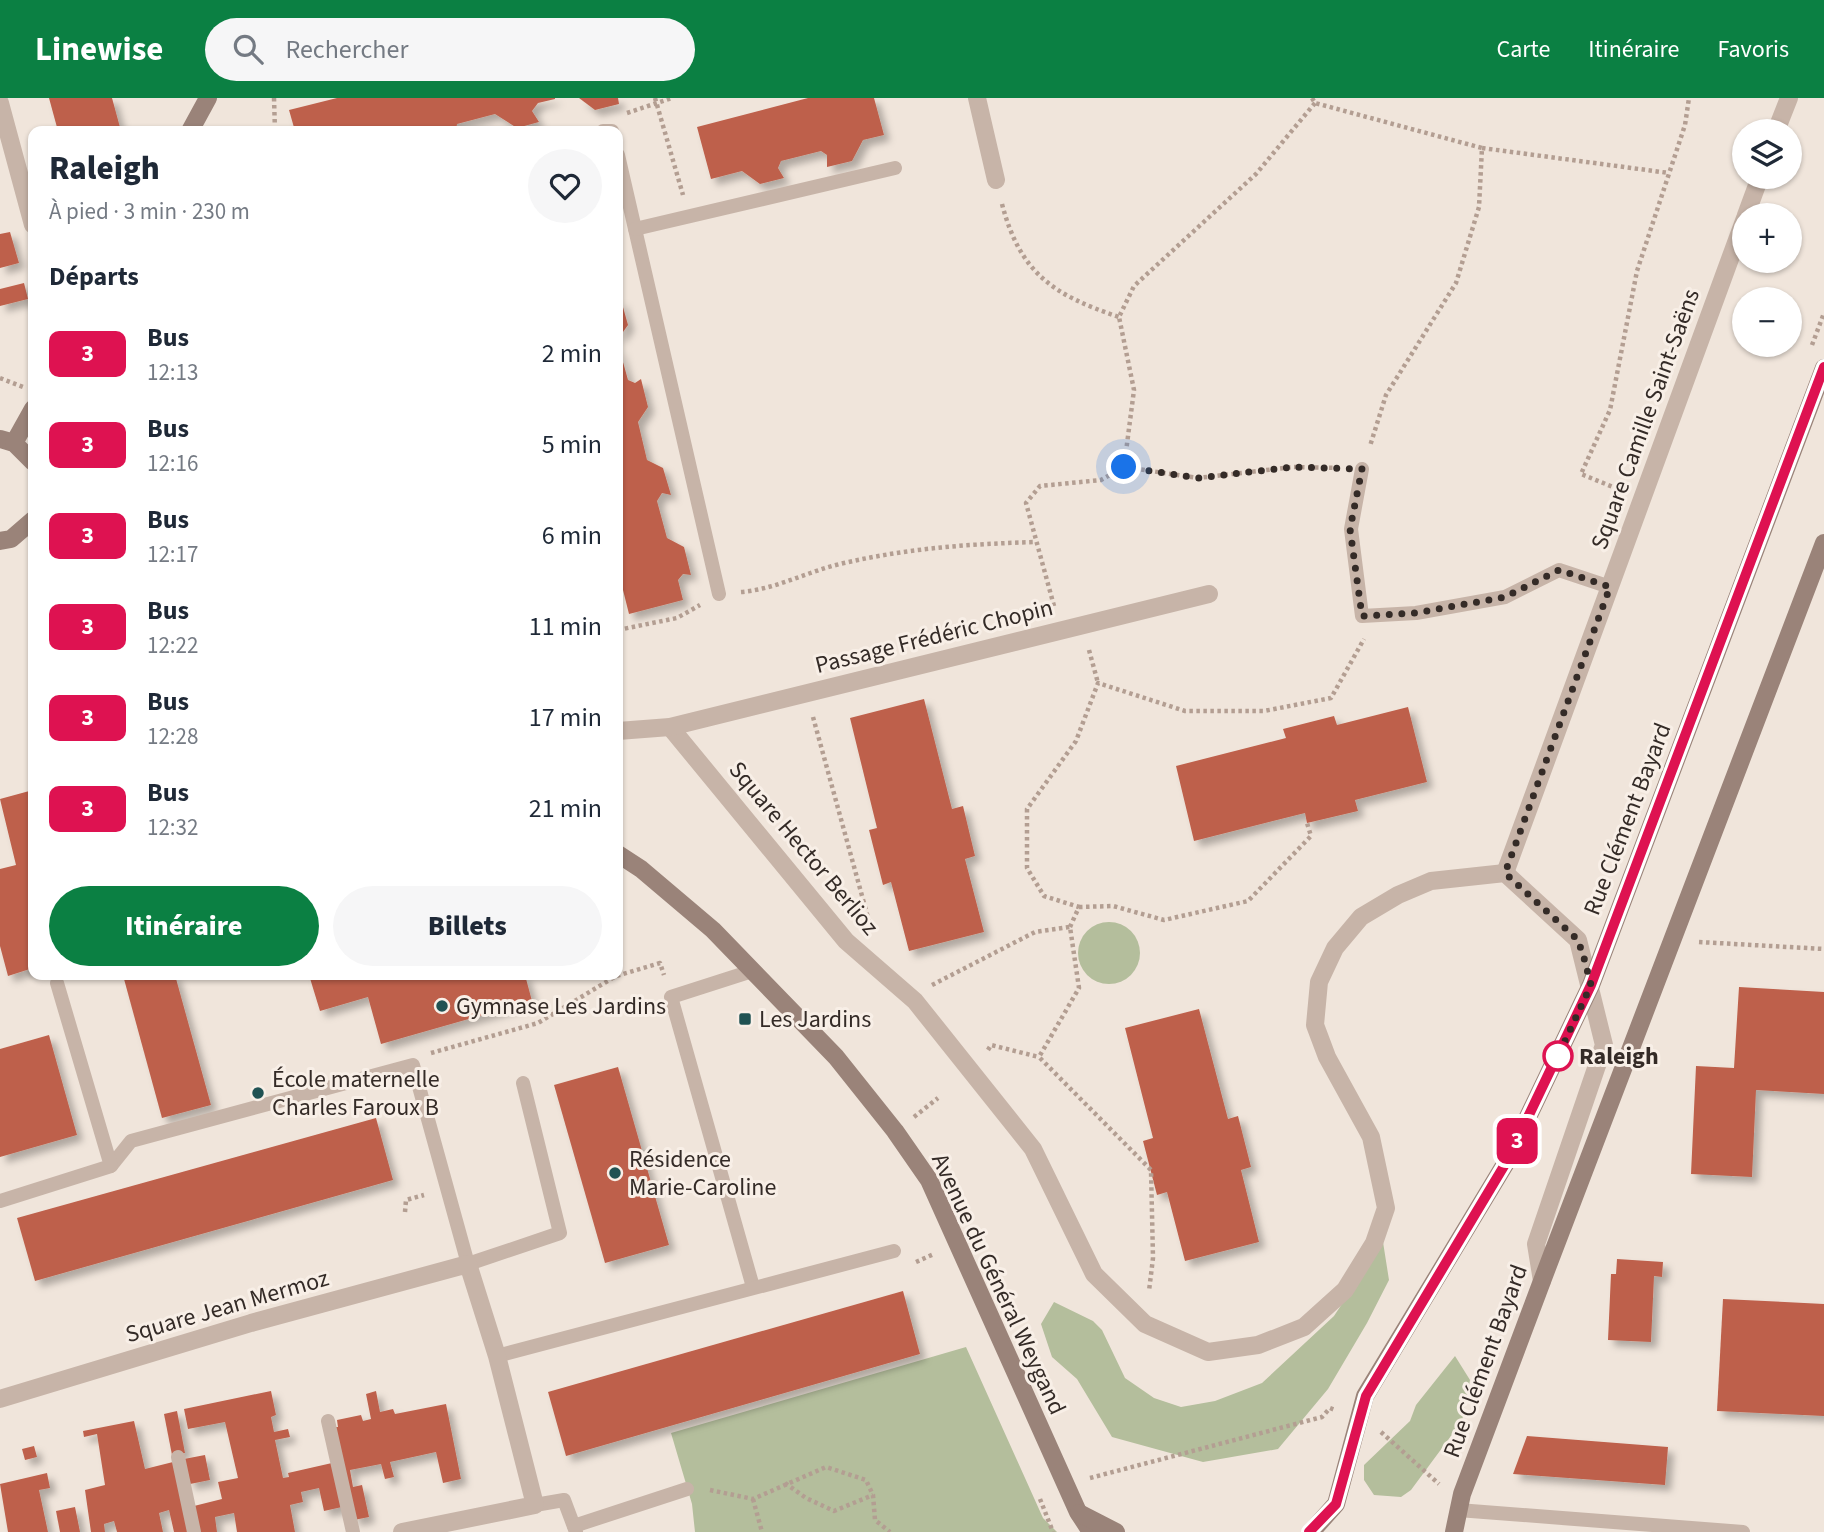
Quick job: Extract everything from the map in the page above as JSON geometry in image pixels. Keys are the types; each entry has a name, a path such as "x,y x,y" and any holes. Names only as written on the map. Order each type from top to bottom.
{"main road":[{"path":"193,126 208,98"},
{"name":"Rue Clément Bayard","path":"1315,1532 1336,1504 1366,1396 1507,1161 1591,985 1824,368"},
{"path":"28,415 7,441 28,458"},
{"path":"0,541 11,539 28,524"},
{"name":"Rue Clément Bayard","path":"1454,1532 1458,1510 1542,1281 1824,543"},
{"name":"Avenue du Général Weygand","path":"623,857 641,869 713,930 835,1057 895,1131 929,1180 1078,1512 1091,1532"},
{"path":"1078,1512 1116,1532"}],"street":[{"path":"977,98 996,180"},
{"path":"1781,119 1789,98"},
{"path":"0,103 28,207"},
{"name":"Square Camille Saint-Saëns","path":"1505,873 1732,252"},
{"name":"Passage Frédéric Chopin","path":"623,732 670,727 1209,594"},
{"name":"Square Hector Berlioz","path":"670,727 846,942 915,1001 1033,1149 1094,1274 1144,1324 1208,1352 1258,1345 1304,1327 1345,1290 1374,1243 1386,1208 1371,1137 1327,1057 1315,1025 1319,982 1335,948 1361,917 1398,894 1431,881 1505,873"},
{"path":"1505,873 1578,940 1604,1045 1536,1244 1542,1281"},
{"path":"402,1532 535,1504 498,1356 468,1264"},
{"name":"Square Jean Mermoz","path":"0,1399 251,1323 468,1264"}],"lane":[{"path":"635,229 895,168"},
{"path":"623,177 719,594"},
{"path":"1362,469 1350,529 1362,616 1416,613 1505,597 1559,570 1610,587"},
{"path":"752,971 671,997 753,1287"},
{"path":"57,983 111,1166"},
{"path":"0,1201 111,1166 131,1141 413,1065 468,1264"},
{"name":"Square Jean Mermoz","path":"468,1264 560,1233 523,1083"},
{"path":"498,1356 894,1251"},
{"path":"328,1421 353,1532"},
{"path":"178,1457 194,1532"},
{"path":"535,1504 564,1500 575,1529 687,1489"},
{"path":"1458,1510 1743,1532"}],"path":[{"path":"274,98 275,126"},
{"path":"614,126 629,110 672,98"},
{"path":"1642,498 1581,474 1610,410 1637,271 1685,125 1689,98"},
{"path":"1124,467 1134,390 1119,317 1134,286 1256,174 1313,100 1482,148 1669,173"},
{"path":"656,101 689,216"},
{"path":"1061,630 1026,503 1040,486 1101,481 1124,467 1198,478 1293,467 1362,469 1386,395 1456,283 1479,207 1482,148"},
{"path":"996,180 1009,232 1039,278 1084,305 1119,317"},
{"path":"1810,351 1824,313"},
{"path":"0,378 28,391"},
{"path":"623,629 677,618 719,594 764,590 841,564 936,546 1036,542"},
{"path":"1098,683 1185,711 1264,711 1332,698 1365,643 1362,616"},
{"path":"1082,625 1098,683 1076,741 1027,809 1027,868 1044,896 1079,907 1113,906 1164,920 1248,901 1311,836 1307,823"},
{"path":"806,693 872,933"},
{"path":"1039,1057 1079,988 1070,927 1079,907"},
{"path":"915,1001 934,983 1035,932 1070,927"},
{"path":"1672,940 1824,949"},
{"path":"623,974 660,962 671,997"},
{"path":"413,1065 426,1055 538,1023 609,980"},
{"path":"985,1054 991,1045 1039,1057 1151,1170 1153,1258 1144,1324"},
{"path":"911,1119 938,1098"},
{"path":"405,1212 406,1200 427,1194"},
{"path":"894,1251 901,1250 910,1265 956,1242"},
{"path":"1089,1479 1322,1417 1330,1408"},
{"path":"1371,1424 1410,1455 1440,1485"},
{"path":"687,1489 730,1492 753,1499 826,1466 866,1480 873,1495 875,1520 890,1532"},
{"path":"785,1483 806,1499 834,1511 873,1495"},
{"path":"753,1499 762,1532"},
{"path":"1040,1499 1053,1532"}],"green space":[{"path":"1109,922 1121,924 1131,931 1138,941 1138,965 1131,975 1121,982 1109,984 1097,982 1087,975 1080,965 1078,953 1080,941 1087,931 1097,924"},
{"path":"1383,1242 1389,1280 1328,1389 1278,1449 1203,1462 1112,1437 1077,1379 1052,1357 1041,1324 1054,1302 1093,1321 1102,1330 1125,1378 1154,1398 1181,1407 1215,1401 1262,1383 1334,1316"},
{"path":"966,1347 1043,1518 1057,1532 695,1532 692,1504 671,1433"},
{"path":"1455,1356 1470,1380 1462,1421 1411,1490 1401,1497 1374,1495 1364,1480 1364,1465 1410,1421 1416,1405"}],"building":[{"path":"49,98 112,98 120,126 57,126"},
{"path":"337,98 555,98 538,103 532,111 539,122 524,126 514,126 495,114 457,126 294,126 289,110"},
{"path":"579,98 618,98 619,104 595,110"},
{"path":"808,98 874,98 884,135 863,140 852,161 827,167 827,155 821,151 781,161 778,168 784,178 760,184 742,171 711,179 697,127"},
{"path":"10,232 19,263 0,268 0,234"},
{"path":"24,283 28,299 0,306 0,289"},
{"path":"623,307 628,325 623,332"},
{"path":"623,362 628,380 635,383 641,379 648,407 638,422 647,460 663,468 671,495 662,493 657,501 667,538 684,547 691,575 683,574 678,580 683,600 629,614 623,590"},
{"path":"924,699 952,809 963,806 975,856 965,859 984,932 909,951 891,882 883,885 869,830 877,828 850,718"},
{"path":"1408,707 1427,782 1355,800 1358,811 1307,823 1305,813 1194,841 1176,766 1286,738 1283,729 1334,716 1337,725"},
{"path":"28,791 28,970 8,976 0,946 0,869 16,865 0,799"},
{"path":"124,980 176,980 211,1105 162,1118"},
{"name":"Gymnase Les Jardins","path":"311,980 526,980 532,1001 381,1044 368,997 320,1011"},
{"path":"1739,987 1824,992 1824,1094 1756,1090 1752,1177 1691,1174 1696,1066 1734,1068"},
{"path":"1199,1009 1228,1119 1238,1116 1251,1167 1241,1170 1259,1242 1185,1261 1167,1192 1157,1195 1143,1141 1153,1138 1125,1028"},
{"path":"49,1035 77,1135 0,1157 0,1049"},
{"name":"Résidence Marie-Caroline","path":"618,1067 669,1245 605,1263 554,1085"},
{"path":"376,1118 393,1180 35,1281 17,1218"},
{"path":"1617,1259 1663,1262 1662,1277 1654,1276 1651,1342 1608,1340 1611,1274 1616,1274"},
{"path":"903,1291 920,1354 566,1456 548,1392"},
{"path":"1723,1299 1824,1304 1824,1416 1717,1411"},
{"path":"271,1391 276,1415 271,1417 274,1432 288,1429 290,1437 275,1440 283,1478 289,1477 288,1473 332,1463 342,1507 324,1511 319,1488 301,1492 303,1502 290,1505 295,1532 237,1532 234,1513 215,1517 217,1532 199,1532 194,1506 222,1499 218,1482 238,1478 225,1422 188,1429 184,1409"},
{"path":"376,1391 380,1412 393,1409 395,1414 446,1404 461,1479 443,1483 436,1452 390,1462 394,1477 385,1479 381,1464 350,1470 353,1487 362,1485 369,1517 354,1520 334,1427 338,1427 337,1420 361,1415 363,1421 371,1419 366,1394"},
{"path":"177,1411 185,1453 172,1455 164,1414"},
{"path":"134,1421 145,1469 173,1462 189,1532 174,1532 169,1510 159,1513 163,1532 117,1532 114,1521 104,1524 105,1532 91,1532 85,1490 105,1485 97,1434 84,1437 83,1431"},
{"path":"1527,1436 1668,1447 1665,1485 1513,1474"},
{"path":"34,1446 37,1457 25,1460 22,1449"},
{"path":"205,1455 210,1480 190,1484 184,1459"},
{"path":"47,1473 50,1488 39,1490 48,1532 8,1532 0,1484"},
{"path":"75,1507 80,1532 60,1532 56,1511"}],"bus line":[{"name":"3","path":"1309,1532 1336,1504 1366,1396 1507,1161 1591,985 1824,367"}],"place":[{"name":"Gymnase Les Jardins","path":"442,1006"},
{"name":"Les Jardins","path":"745,1019"},
{"name":"Raleigh","path":"1558,1056"},
{"name":"École maternelle Charles Faroux B","path":"258,1093"},
{"name":"Résidence Marie-Caroline","path":"615,1173"}],"route":[{"path":"1124,467 1198,478 1293,467 1362,469 1350,529 1362,616 1416,613 1505,597 1559,570 1610,587 1505,873 1578,940 1584,958 1591,985 1558,1056"}]}
